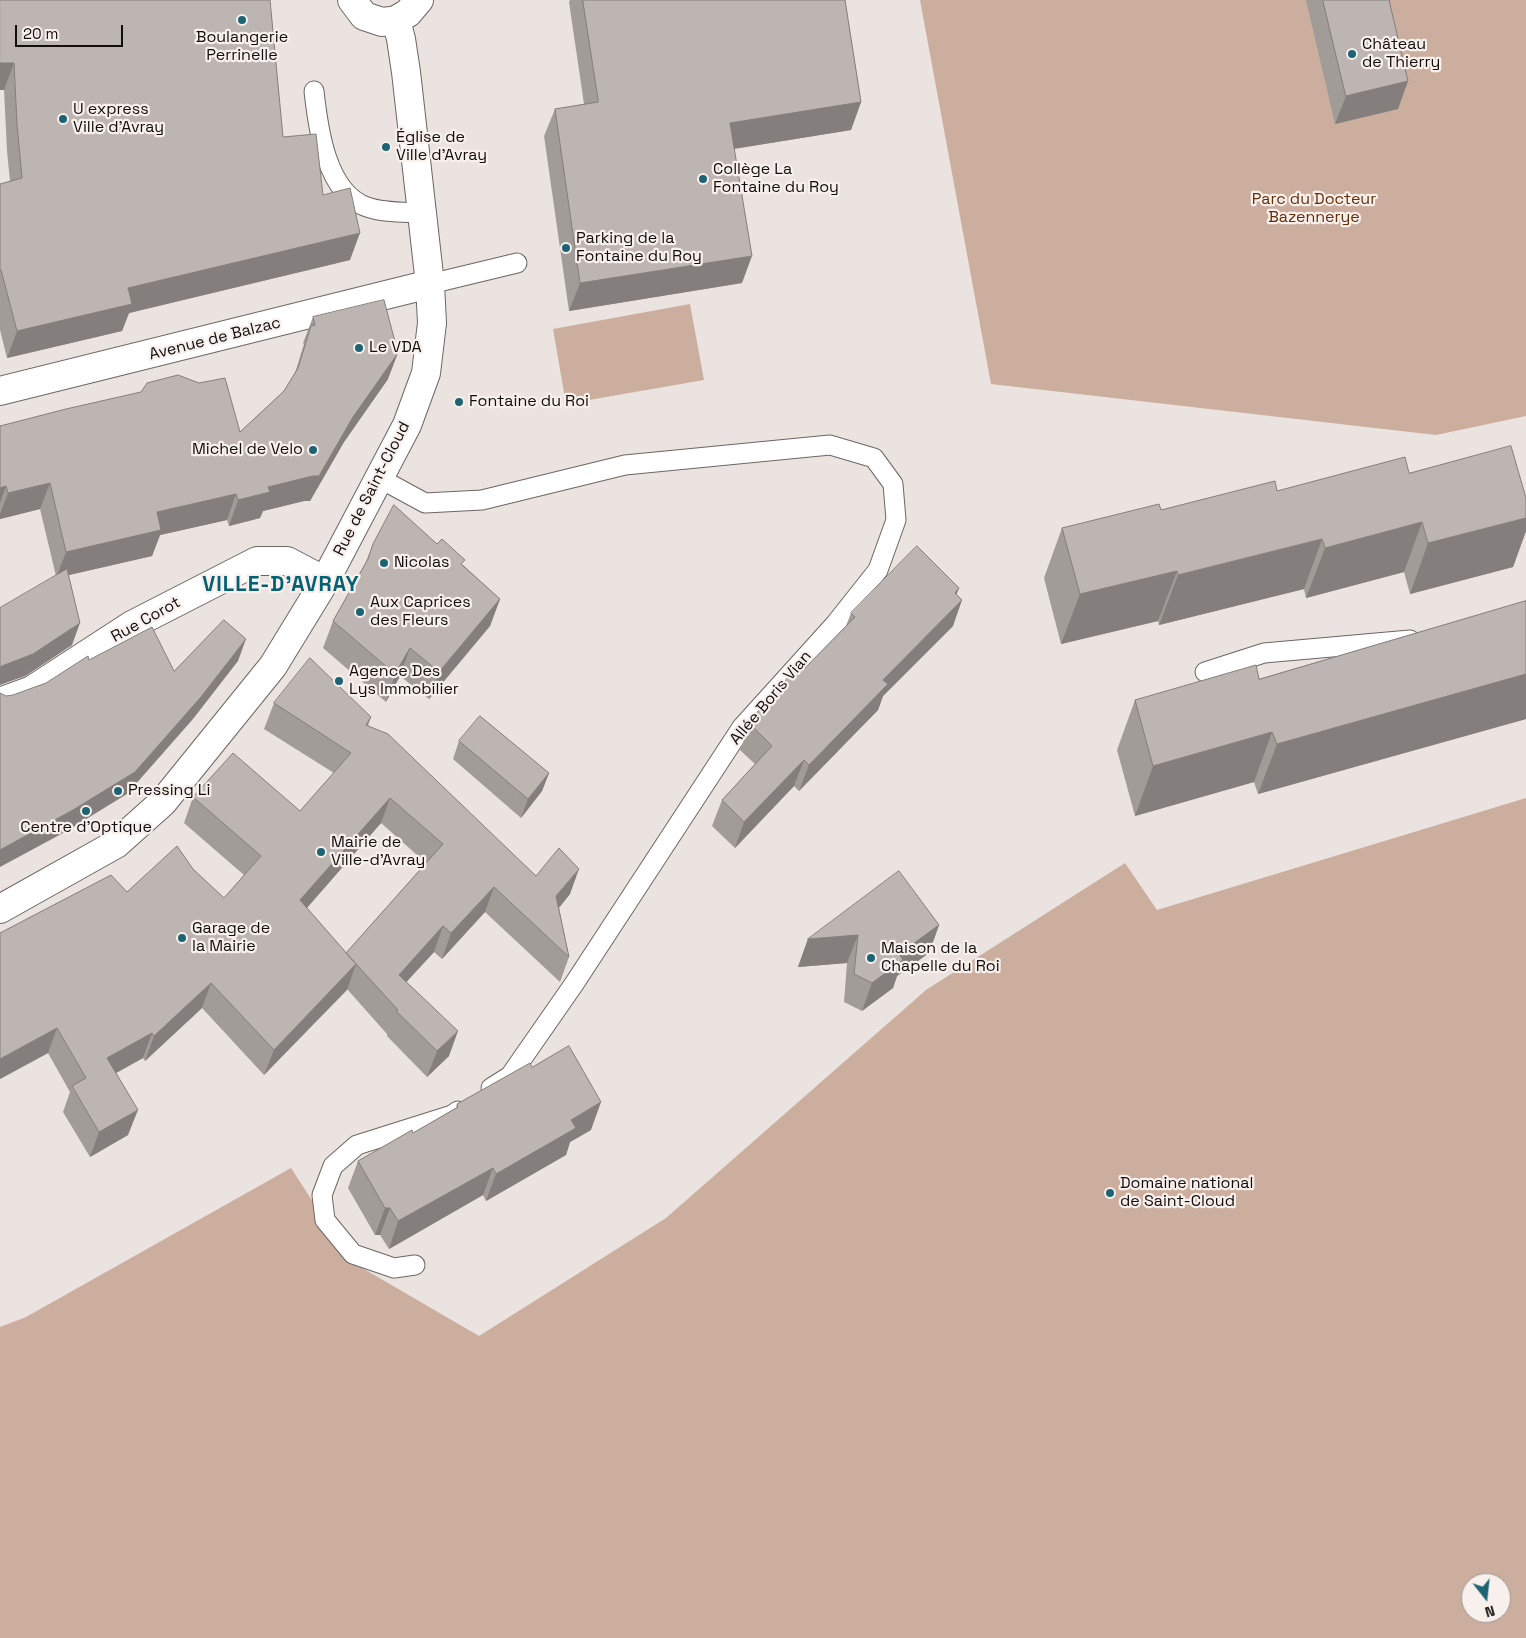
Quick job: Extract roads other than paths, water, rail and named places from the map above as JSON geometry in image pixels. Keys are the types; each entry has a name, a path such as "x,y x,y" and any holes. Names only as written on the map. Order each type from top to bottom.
{"main road":[{"path":"352,0 364,16 382,22 396,20 408,13 419,0"},
{"name":"Rue de Saint-Cloud","path":"0,909 116,844 163,802 273,666 325,581 407,425 426,373 432,323 430,284 406,72 396,20"},
{"name":"Avenue de Balzac","path":"0,392 430,284"},
{"name":"Rue Corot","path":"0,702 32,690 132,626 257,561 287,561 325,581"}],"lane":[{"path":"314,91 318,125 326,157 345,194 366,207 388,211 421,213"},
{"path":"430,284 517,263"},
{"name":"Allée Boris Vian","path":"379,478 425,503 482,500 625,465 830,444 874,458 892,484 896,520 878,570 836,623 742,726 574,984 510,1076 452,1115 357,1145 333,1166 322,1195 325,1220 353,1254 394,1268 415,1265"},
{"path":"1206,672 1264,654 1424,637"}],"place":[{"name":"Boulangerie Perrinelle","path":"242,20"},
{"name":"Château de Thierry","path":"1352,54"},
{"name":"U express Ville d'Avray","path":"63,119"},
{"name":"Église de Ville d'Avray","path":"386,147"},
{"name":"Collège La Fontaine du Roy","path":"703,179"},
{"name":"Parking de la Fontaine du Roy","path":"566,248"},
{"name":"Le VDA","path":"359,348"},
{"name":"Fontaine du Roi","path":"459,402"},
{"name":"Michel de Velo","path":"313,450"},
{"name":"Nicolas","path":"384,563"},
{"name":"Aux Caprices des Fleurs","path":"360,612"},
{"name":"Agence Des Lys Immobilier","path":"339,681"},
{"name":"Pressing Li","path":"118,791"},
{"name":"Centre d'Optique","path":"86,811"},
{"name":"Mairie de Ville-d'Avray","path":"321,852"},
{"name":"Garage de la Mairie","path":"182,938"},
{"name":"Maison de la Chapelle du Roi","path":"871,958"},
{"name":"Domaine national de Saint-Cloud","path":"1110,1193"}],"district":[{"name":"VILLE-D'AVRAY","path":"281,585"}],"park label":[{"name":"Parc du Docteur Bazennerye","path":"1314,209"}]}
